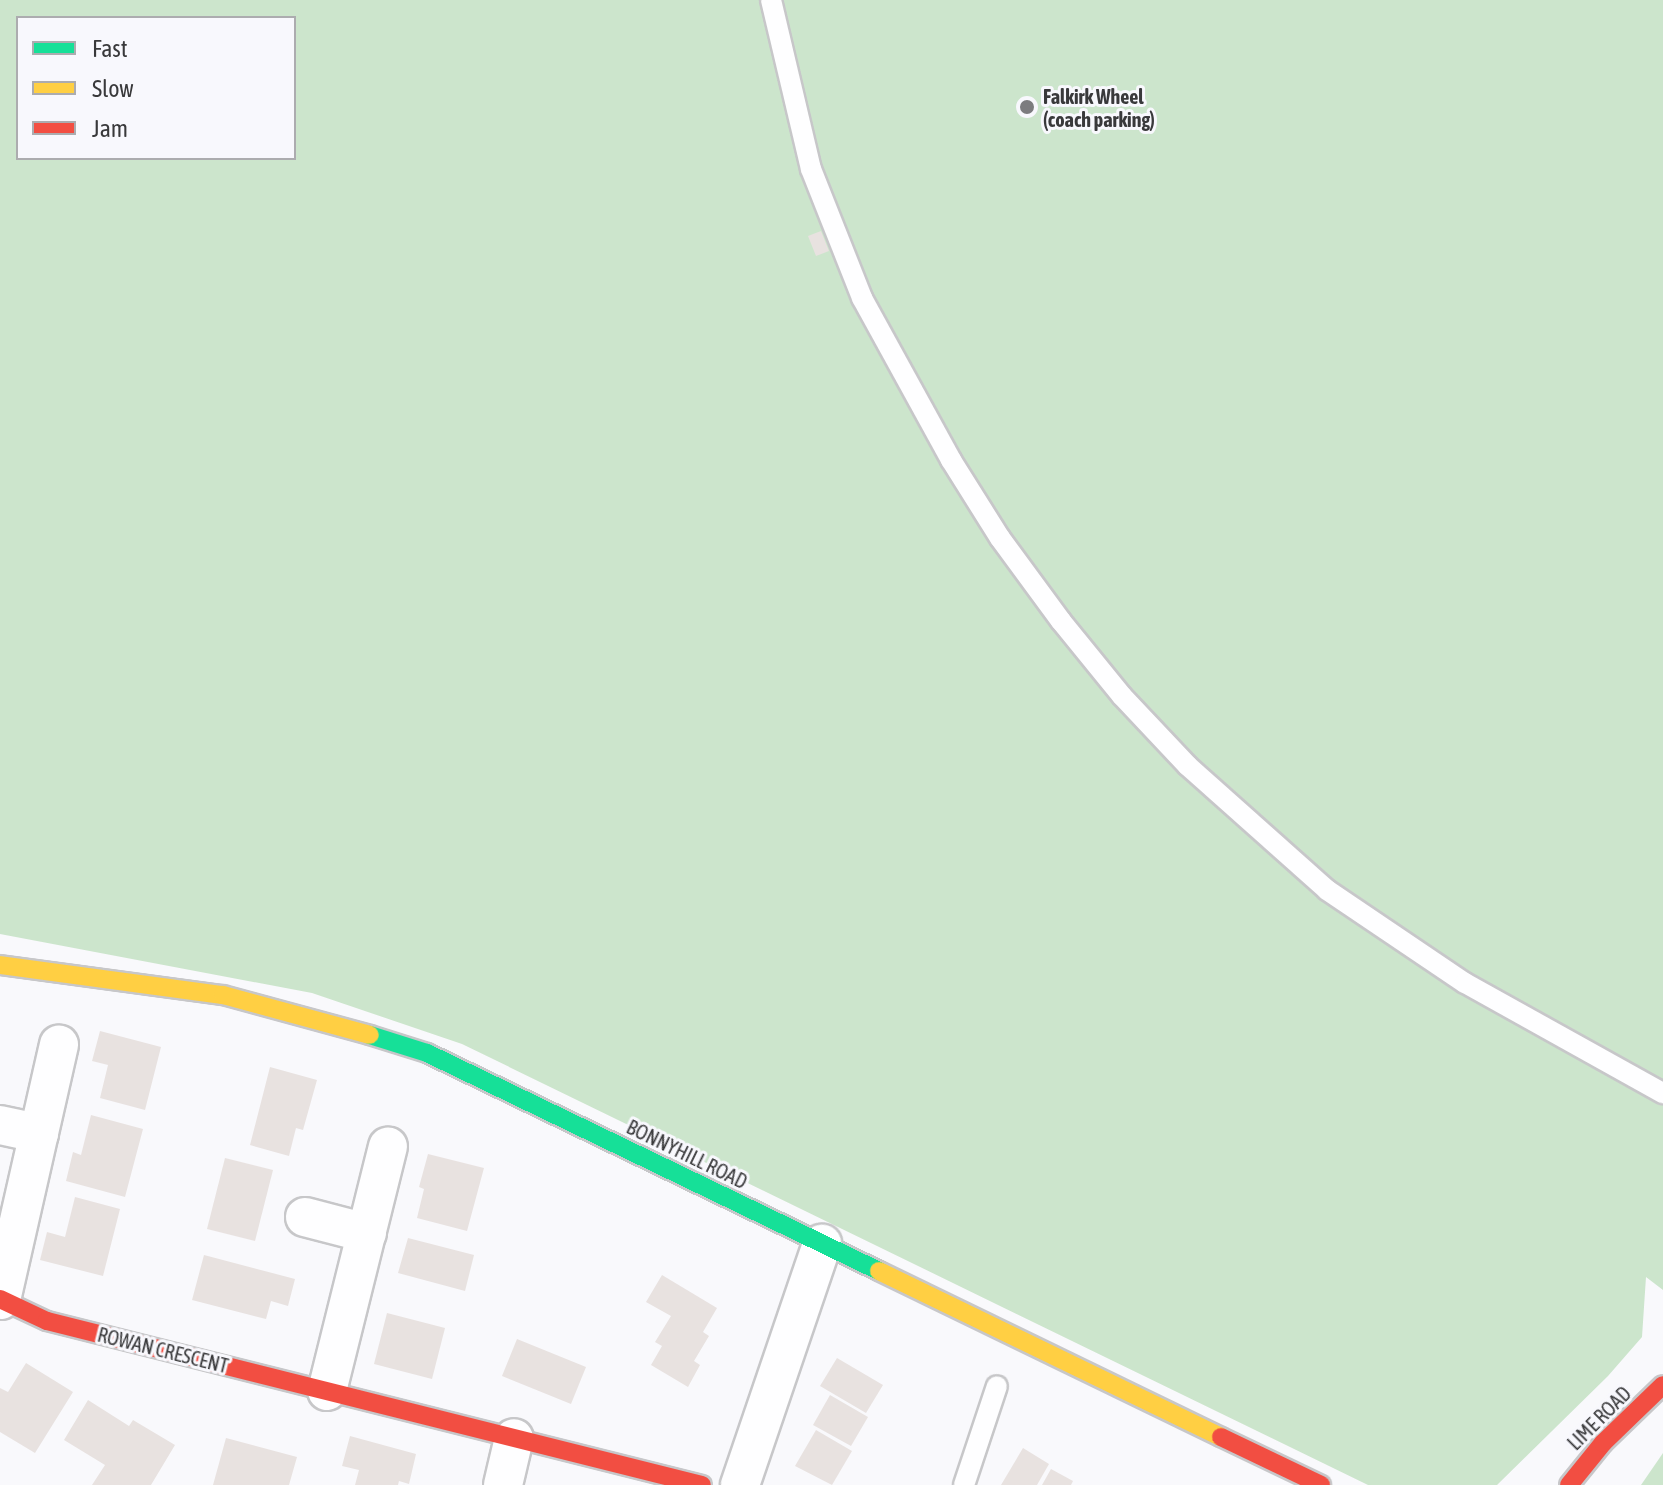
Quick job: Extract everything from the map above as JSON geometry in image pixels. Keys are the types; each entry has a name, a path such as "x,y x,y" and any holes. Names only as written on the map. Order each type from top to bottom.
{"main road":[{"name":"BONNYHILL ROAD","path":"0,965 223,995 315,1017 427,1053 1321,1485"},
{"name":"ROWAN CRESCENT","path":"1,1300 47,1321 702,1485"},
{"name":"LIME ROAD","path":"1569,1485 1603,1443 1663,1385"}],"street":[{"name":"ROWAN CRESCENT","path":"1,1300 59,1045"},
{"path":"0,1125 39,1133"},
{"path":"327,1391 388,1146"},
{"path":"305,1217 367,1233"},
{"path":"740,1485 822,1244"},
{"path":"503,1485 514,1438"}],"lane":[{"path":"771,0 811,169 862,298 951,460 1000,538 1113,685 1188,766 1327,890 1465,983 1663,1093"},
{"path":"964,1485 997,1386"}],"green space":[{"path":"0,0 1663,0 1663,1290 1646,1277 1642,1337 1608,1376 1497,1485 1368,1485 462,1044 312,993 0,934"},
{"path":"1663,1453 1663,1485 1641,1485"}],"building":[{"path":"821,231 829,251 816,256 808,236"},
{"path":"100,1031 161,1047 145,1110 100,1098 108,1065 92,1061"},
{"path":"270,1067 317,1080 303,1130 296,1128 289,1156 250,1145"},
{"path":"91,1115 143,1129 125,1197 66,1181 73,1152 81,1155"},
{"path":"428,1154 484,1168 467,1231 417,1218 424,1189 419,1187"},
{"path":"225,1158 273,1170 255,1241 207,1229"},
{"path":"75,1197 120,1209 103,1276 40,1260 47,1232 65,1237"},
{"path":"408,1238 474,1255 465,1291 398,1273"},
{"path":"204,1255 295,1279 288,1306 271,1301 266,1319 192,1300"},
{"path":"662,1275 717,1308 703,1332 709,1336 694,1361 700,1365 688,1387 651,1365 662,1346 655,1342 671,1316 646,1302"},
{"path":"387,1313 445,1328 432,1379 374,1364"},
{"path":"517,1339 586,1367 571,1404 502,1376"},
{"path":"837,1358 883,1385 866,1413 820,1386"},
{"path":"26,1363 73,1392 35,1453 0,1432 0,1388 8,1392"},
{"path":"830,1395 868,1417 851,1446 813,1425"},
{"path":"88,1400 129,1426 133,1420 175,1445 151,1485 92,1485 105,1465 64,1440"},
{"path":"816,1430 852,1451 832,1485 795,1466"},
{"path":"350,1436 416,1454 409,1484 399,1481 398,1485 355,1485 359,1470 342,1466"},
{"path":"226,1438 297,1457 289,1485 213,1485"},
{"path":"1023,1448 1049,1464 1037,1485 1001,1485"},
{"path":"1051,1469 1073,1481 1071,1485 1042,1485"}],"traffic: fast":[{"path":"370,1035 427,1053 879,1271"}],"traffic: slow":[{"path":"0,965 223,995 370,1035"},
{"path":"879,1271 1221,1437"}],"traffic: jam":[{"path":"0,1299 47,1321 702,1485"},
{"path":"1569,1485 1603,1443 1663,1385"},
{"path":"1221,1437 1321,1485"}],"place":[{"name":"Falkirk Wheel (coach parking)","path":"1027,107"}]}
